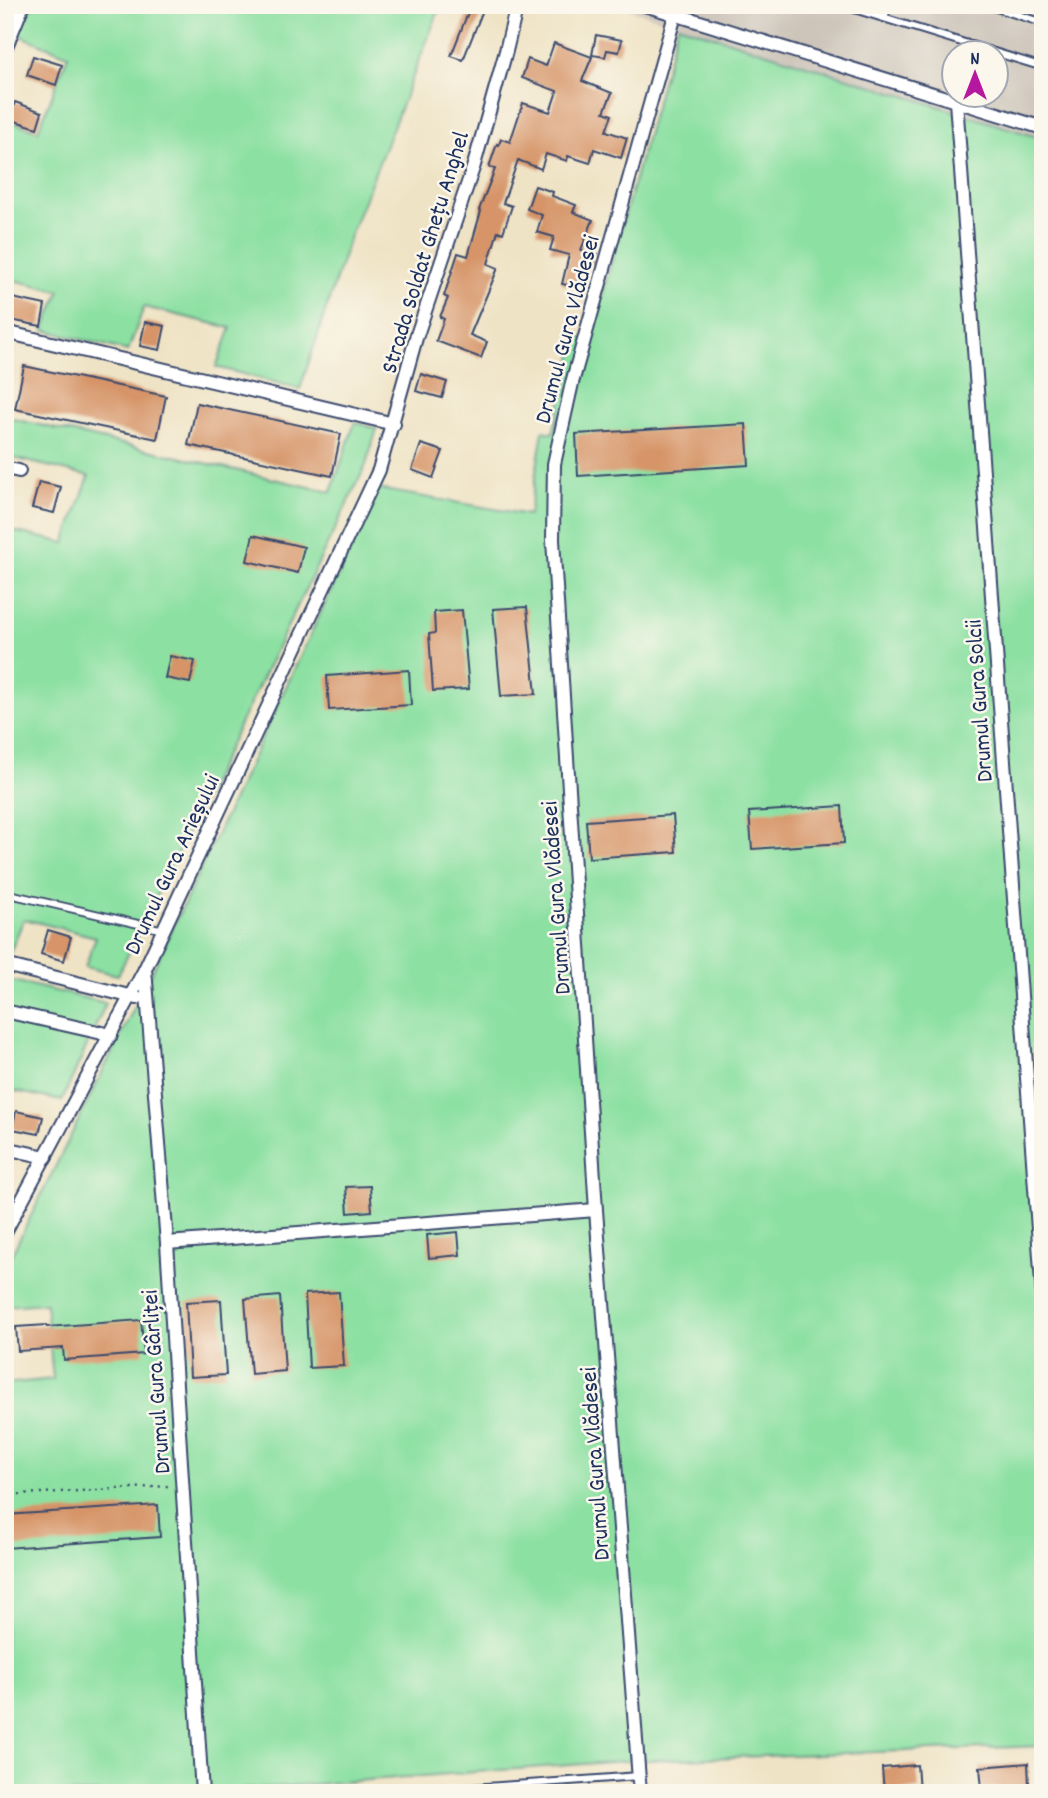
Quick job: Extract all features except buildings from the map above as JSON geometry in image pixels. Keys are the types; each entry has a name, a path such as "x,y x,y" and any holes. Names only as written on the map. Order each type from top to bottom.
{"street":[{"path":"5,49 23,5"},
{"name":"Strada Soldat Ghețu Anghel","path":"363,508 384,457 416,338 481,142 517,5"},
{"path":"645,5 940,96"},
{"name":"Drumul Gura Vlădesei","path":"640,1793 596,1210 552,540 554,464 558,438 675,15"},
{"name":"Drumul Gura Solcii","path":"957,108 1043,1298"},
{"path":"979,108 1043,128"},
{"path":"5,332 394,424"},
{"path":"5,468 19,471"},
{"name":"Drumul Gura Arieșului","path":"5,1232 145,969 363,508"},
{"path":"5,965 131,995 148,1002"},
{"name":"Drumul Gura Gârliței","path":"145,969 167,1243 202,1793"},
{"path":"5,1011 111,1035"},
{"path":"5,1148 47,1157"},
{"path":"167,1243 596,1210"}],"lane":[{"path":"841,5 1043,67"},
{"path":"884,18 888,5"},
{"path":"987,5 1043,23"},
{"path":"5,893 164,930"},
{"path":"5,1203 19,1207"},
{"path":"401,1793 639,1776"}],"path":[{"path":"5,1495 183,1486"}],"shaded area":[{"path":"617,5 1043,5 1043,139 944,108 1010,108 1010,38 940,38 940,107"}],"green space":[{"path":"31,5 441,5 350,236 300,389 216,367 231,328 144,307 128,351 44,330 60,291 5,278 5,218 10,206 5,204 5,119 38,131 68,55 18,35"},
{"path":"678,25 1043,139 1043,1746 625,1761 193,1793 5,1793 5,1384 53,1379 46,1303 5,1306 5,1268 151,974 379,489 529,515 543,431 553,433 578,336 590,339"},
{"path":"5,417 331,492 355,422 377,429 366,465 118,975 85,967 96,937 24,919 5,964 5,529 65,543 89,476 5,456"},
{"path":"5,979 106,1003 62,1101 5,1089"}]}
